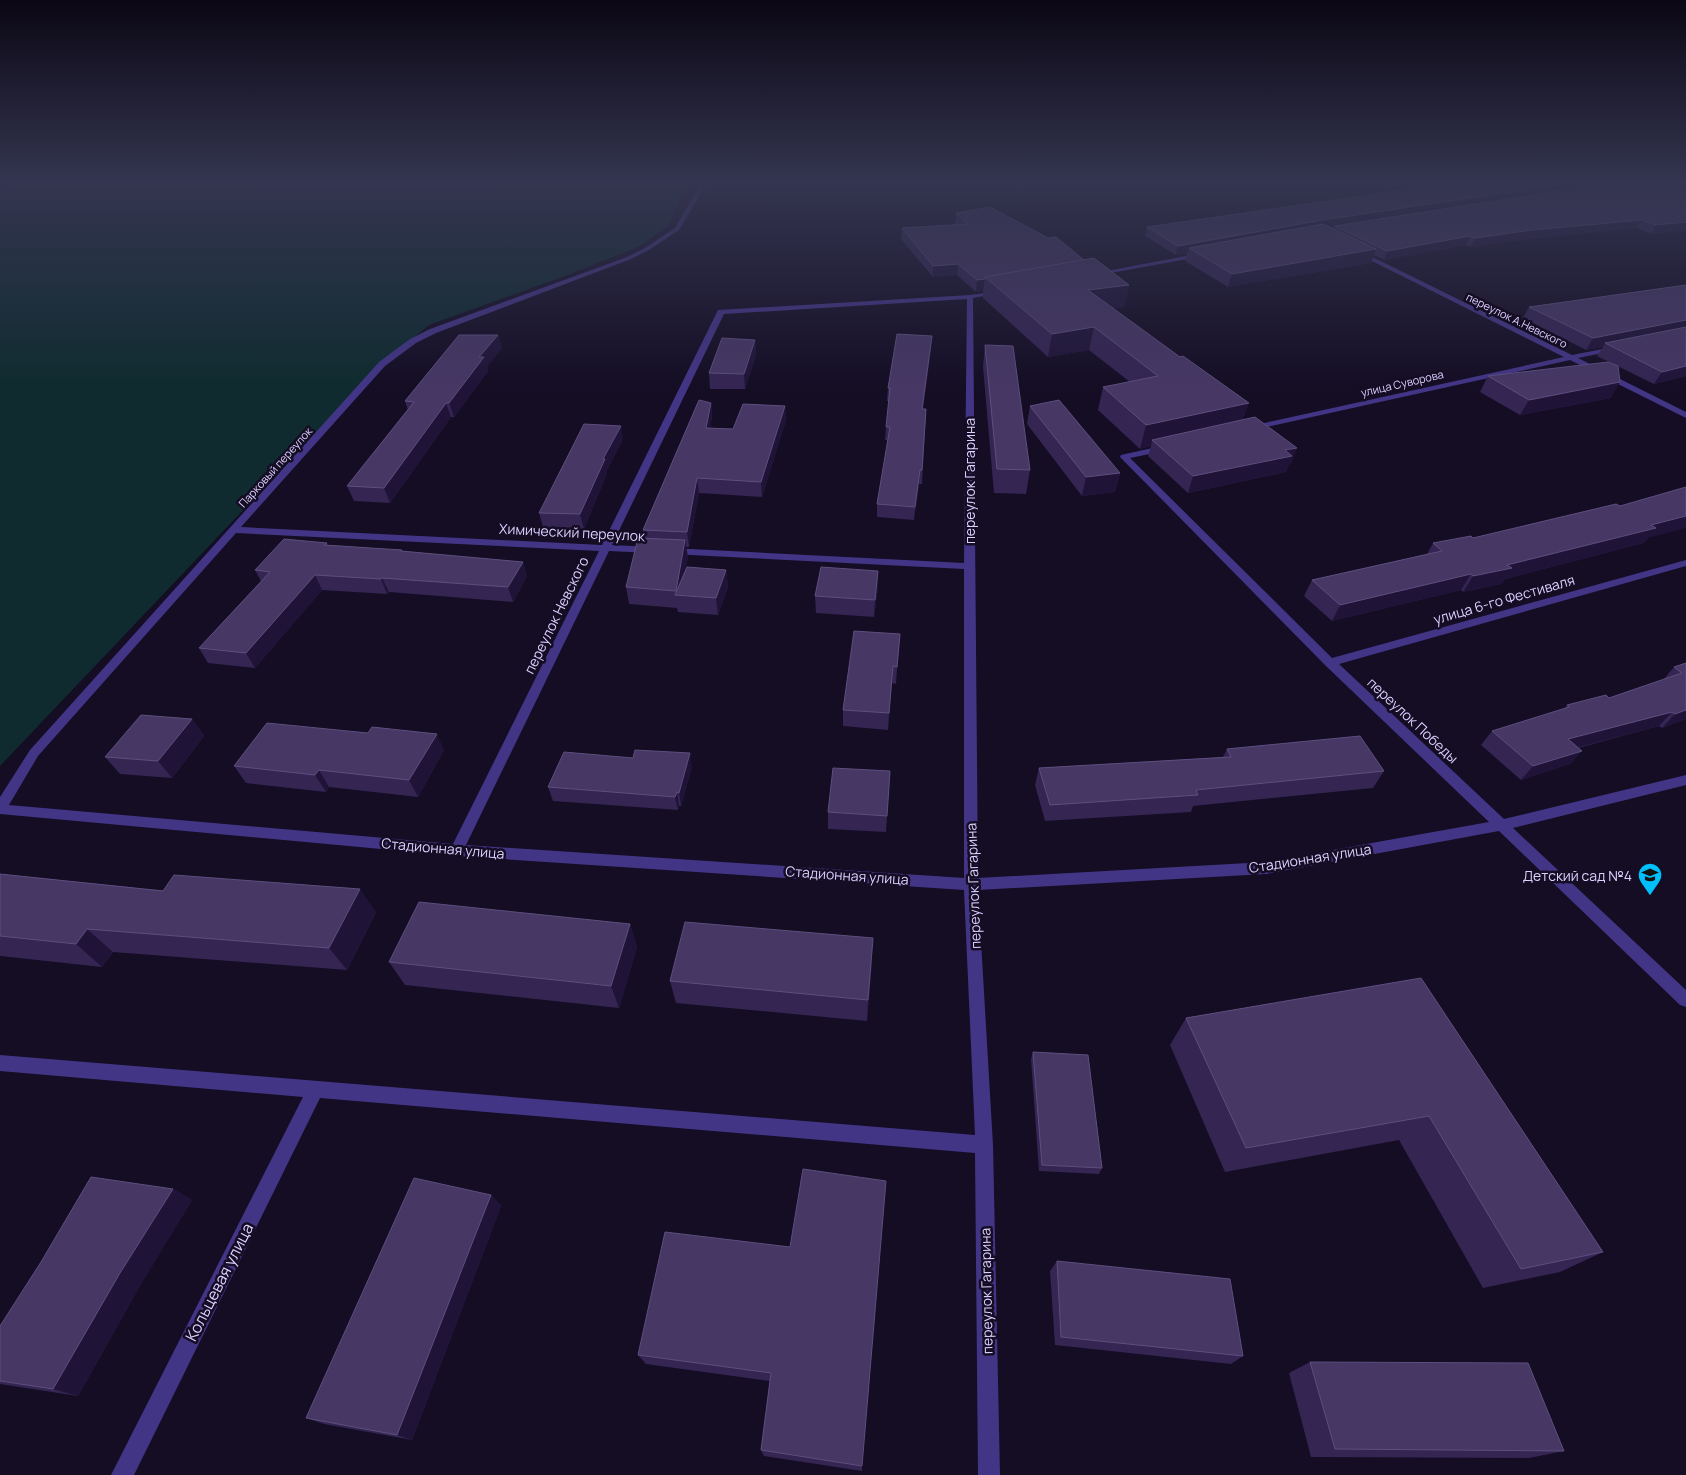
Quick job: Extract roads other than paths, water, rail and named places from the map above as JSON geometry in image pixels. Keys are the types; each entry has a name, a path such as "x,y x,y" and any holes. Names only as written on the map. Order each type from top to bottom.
{"street":[{"name":"Парковый переулок","path":"0,809 34,753 382,364 413,341 434,331 642,252"},
{"name":"переулок А.Невского","path":"1357,252 1686,415"},
{"path":"1087,276 1213,253"},
{"path":"970,297 1009,290"},
{"name":"переулок Невского","path":"457,850 604,547 721,312 970,297"},
{"name":"переулок Гагарина","path":"970,297 971,884 984,1145 989,1475"},
{"name":"улица Суворова","path":"1240,431 1628,346"},
{"name":"переулок Победы","path":"1173,446 1124,457 1330,663 1686,1000"},
{"name":"Химический переулок","path":"234,530 969,566"},
{"name":"улица 6-го Фестиваля","path":"1330,663 1686,563"},
{"name":"Стадионная улица","path":"0,809 457,850 971,884 1266,868 1502,824 1686,780"},
{"path":"0,1063 984,1145"},
{"name":"Кольцевая улица","path":"122,1475 316,1089"}],"place":[{"name":"Детский сад №4","path":"1650,896"}]}
